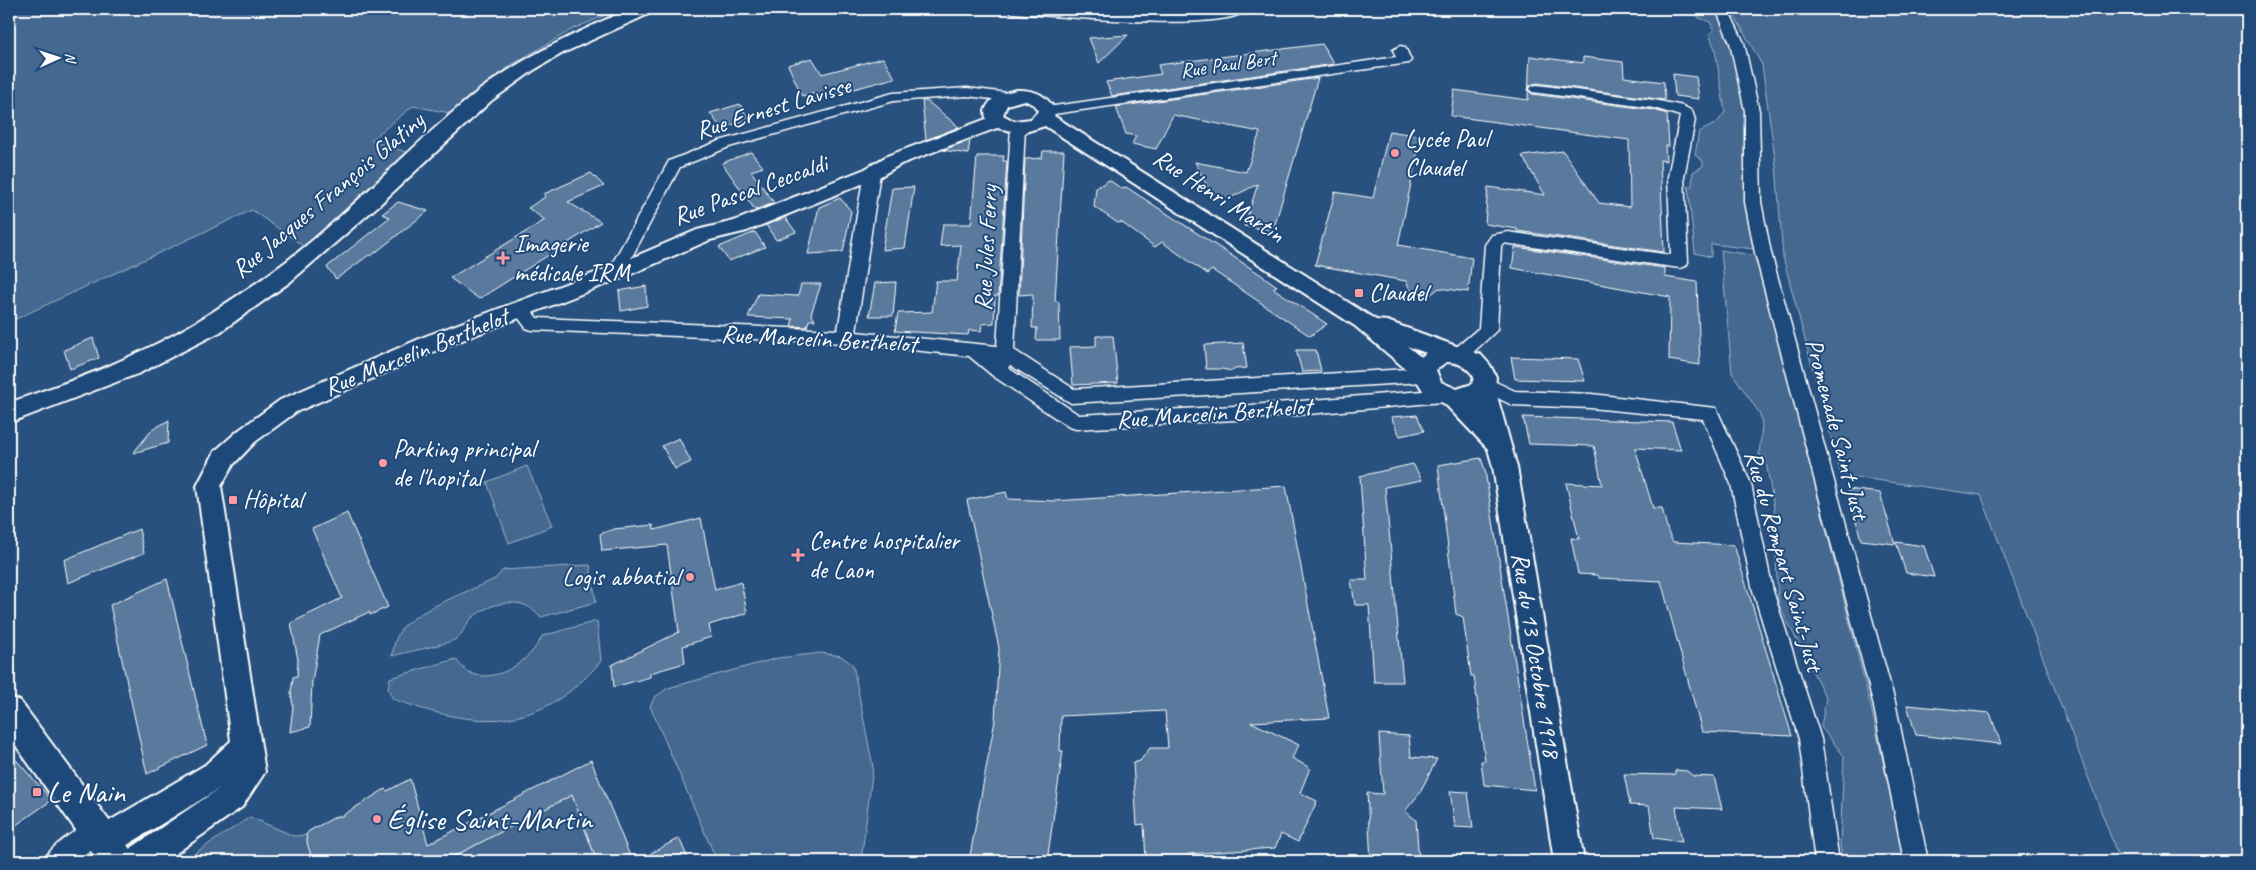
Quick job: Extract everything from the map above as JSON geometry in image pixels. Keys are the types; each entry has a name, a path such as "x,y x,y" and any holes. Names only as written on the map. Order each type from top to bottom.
{"main road":[{"name":"Rue Jacques François Glatiny","path":"9,414 131,367 210,326 282,276 371,200 484,97 527,66 556,49 644,9"},
{"path":"9,711 107,844"}],"street":[{"path":"1012,9 1172,18 1230,14 1241,9"},
{"name":"Promenade Saint-Just","path":"1722,9 1737,43 1752,111 1753,202 1763,252 1884,702 1916,861"},
{"name":"Rue Paul Bert","path":"1046,114 1404,60 1400,50"},
{"path":"1455,354 1488,330 1493,245 1498,239 1508,237 1680,262 1676,177 1688,120 1687,114 1678,109 1654,104 1537,89"},
{"name":"Rue Ernest Lavisse","path":"615,273 674,164 724,144 893,98 967,92 1008,97"},
{"path":"1026,95 1035,97 1046,105 1046,114 1034,125 1018,127 997,121 994,116 996,105 1008,97 1026,95"},
{"name":"Rue Henri Martin","path":"1046,114 1363,321 1424,374"},
{"name":"Rue Pascal Ceccaldi","path":"522,309 704,236 740,226 872,173 894,160 997,121"},
{"name":"Rue Jules Ferry","path":"999,371 1005,353 1018,127"},
{"path":"846,337 872,173"},
{"name":"Rue Marcelin Berthelot","path":"139,861 232,797 250,772 209,486 224,458 247,436 288,406 434,342 522,309 532,324 846,337 1005,353 1071,396 1424,374"},
{"name":"Rue Henri Martin","path":"1363,321 1455,354"},
{"name":"Rue Marcelin Berthelot","path":"974,350 999,371 1076,422 1252,412 1450,397"},
{"path":"1450,397 1471,396 1484,386 1482,370 1469,358 1455,354 1442,354 1429,360 1424,374 1432,388 1450,397 1487,431 1502,449"},
{"path":"1247,386 1252,412"},
{"name":"Rue du 13 Octobre 1918","path":"1484,386 1502,449 1569,861"},
{"name":"Rue du Rempart Saint-Just","path":"1484,386 1512,398 1591,401 1709,413 1741,484 1762,591 1810,739 1827,861"},
{"path":"56,861 107,844 215,774 247,745"}],"shaded area":[{"path":"9,9 620,9 573,29 511,65 450,113 413,106 371,140 409,153 306,248 252,210 9,322"},
{"path":"1694,9 1716,9 1734,44 1748,108 1747,189 1751,239 1754,249 1711,244 1711,257 1695,253 1688,186 1692,186 1693,172 1703,166 1703,161 1695,155 1699,132 1717,123 1725,112 1715,49 1709,34 1714,30 1710,22 1699,18"},
{"path":"1731,9 2243,9 2247,18 2247,861 2120,861 1981,495 1841,475 1783,257 1776,165 1762,65"},
{"path":"1721,250 1757,256 1871,707 1900,840 1902,861 1843,861 1840,845 1844,756 1821,727 1826,698 1778,603 1774,508 1765,456 1759,455 1762,426 1760,414 1732,373"},
{"path":"527,466 552,526 509,543 487,482"},
{"path":"590,565 596,602 541,617 526,605 517,603 498,604 472,618 456,639 392,656 397,635 405,625 423,612 495,579 503,570"},
{"path":"597,621 601,661 578,685 554,702 530,713 505,719 452,716 393,699 388,689 390,678 456,659 466,670 477,675 490,676 503,672 527,657 536,647 542,636"},
{"path":"821,653 841,656 853,665 873,767 861,861 801,861 799,857 791,861 717,861 650,706 655,697 668,688 778,658"},
{"path":"572,795 597,861 445,861"},
{"path":"250,817 294,836 306,835 314,856 313,861 183,861"}],"building":[{"path":"1128,35 1099,63 1089,38"},
{"path":"1322,44 1334,64 1112,96 1106,82 1161,74 1158,65"},
{"path":"1530,56 1583,63 1583,57 1623,62 1624,77 1664,82 1665,100 1537,83 1530,85 1528,89"},
{"path":"812,58 822,74 883,58 895,78 816,99 813,93 802,96 788,65"},
{"path":"1673,74 1696,77 1699,99 1675,96"},
{"path":"1318,78 1273,231 1244,226 1258,184 1226,200 1213,198 1195,162 1246,172 1260,132 1173,115 1156,149 1132,144 1136,136 1126,134 1116,107"},
{"path":"1454,90 1528,100 1528,90 1532,94 1654,110 1667,114 1669,146 1665,146 1666,161 1660,160 1664,252 1517,231 1517,229 1485,224 1488,187 1545,195 1522,156 1563,151 1599,203 1630,207 1629,140 1451,116"},
{"path":"922,101 927,101 959,127 926,140"},
{"path":"740,104 749,120 721,128 710,113"},
{"path":"1389,131 1421,136 1398,245 1472,258 1468,292 1439,288 1430,295 1422,295 1411,291 1406,281 1315,265 1335,192 1373,198"},
{"path":"970,140 968,154 943,150"},
{"path":"1043,151 1064,151 1055,301 1059,302 1060,340 1036,340 1037,328 1032,328 1033,294 1019,295 1025,159 1042,158"},
{"path":"751,152 763,167 751,171 774,203 755,210 722,163"},
{"path":"977,156 1004,156 1003,161 1007,161 998,296 995,296 994,323 982,324 981,331 969,330 968,335 895,331 898,313 932,312 936,281 957,281 961,245 940,246 943,224 971,224"},
{"path":"591,173 604,186 568,202 601,222 479,299 450,278 545,220 528,208 545,197 544,194"},
{"path":"1109,180 1122,189 1126,187 1260,274 1277,286 1273,288 1327,324 1310,336 1212,270 1207,274 1162,242 1155,247 1121,222 1118,223 1094,207 1096,188"},
{"path":"914,187 905,248 882,250 892,188"},
{"path":"840,198 851,211 843,252 808,254 819,207"},
{"path":"398,202 428,211 371,256 369,255 336,279 327,267 390,217 382,214"},
{"path":"785,217 796,232 776,240 766,225"},
{"path":"755,232 765,247 729,261 719,247"},
{"path":"1515,247 1665,268 1665,277 1697,282 1700,365 1669,360 1670,297 1512,268"},
{"path":"896,282 893,316 869,316 875,283"},
{"path":"801,284 821,284 811,314 815,320 809,320 807,327 791,326 793,319 748,317 758,294 798,296"},
{"path":"646,286 647,306 621,311 619,291"},
{"path":"1096,336 1113,336 1118,383 1073,385 1070,347 1096,346"},
{"path":"93,338 99,358 70,369 64,350"},
{"path":"1243,343 1247,368 1232,371 1206,369 1204,345"},
{"path":"1296,350 1316,350 1321,371 1302,372"},
{"path":"1511,357 1578,359 1585,381 1515,379"},
{"path":"1417,415 1424,431 1400,436 1391,417"},
{"path":"1523,417 1672,422 1681,450 1635,448 1653,508 1662,508 1668,532 1673,542 1734,545 1792,736 1702,732 1661,581 1599,578 1597,575 1578,574 1571,538 1579,539 1566,483 1602,485 1594,446 1529,444"},
{"path":"169,420 168,443 133,453 152,430"},
{"path":"679,438 691,462 675,469 662,446"},
{"path":"1481,458 1485,470 1535,790 1484,785 1481,761 1485,761 1474,676 1471,676 1463,617 1456,614 1438,465"},
{"path":"1413,464 1422,480 1385,487 1403,682 1374,682 1369,605 1355,605 1351,580 1367,580 1360,476"},
{"path":"1286,486 1329,718 1251,722 1299,745 1292,758 1310,768 1300,793 1317,801 1298,842 1281,834 1275,848 1188,854 1189,861 1146,861 1144,824 1137,825 1133,763 1140,761 1150,748 1168,748 1165,711 1061,716 1060,751 1063,751 1047,861 969,861 995,720 999,648 967,500 1006,492 1008,499 1055,501"},
{"path":"1848,489 1880,493 1895,544 1861,540"},
{"path":"347,513 388,607 370,615 369,612 320,635 312,682 310,727 290,732 293,706 291,693 293,677 297,676 298,660 291,623 342,598 312,529"},
{"path":"701,518 715,590 741,582 747,613 709,625 711,637 683,646 685,663 650,673 650,677 614,687 612,665 679,632 667,545 602,551 600,534 614,529 653,525 654,530"},
{"path":"139,529 144,553 68,583 64,560"},
{"path":"1896,542 1924,546 1934,577 1906,573"},
{"path":"167,579 207,745 147,774 110,605"},
{"path":"1907,705 1990,713 2001,744 1916,735"},
{"path":"1379,734 1409,736 1411,757 1437,759 1419,794 1405,811 1416,820 1419,861 1371,861 1367,793 1383,794"},
{"path":"9,752 52,800 9,830"},
{"path":"591,760 632,861 597,861 572,795 445,861 313,861 308,846 306,835 309,831 339,815 340,817 385,789 387,791 410,779 428,844"},
{"path":"1676,770 1687,771 1693,776 1714,777 1722,809 1676,807 1682,842 1654,838 1649,806 1630,805 1624,774 1674,775"},
{"path":"1450,791 1468,792 1473,828 1455,827"},
{"path":"679,838 689,861 637,861"}],"place":[{"name":"Lycée Paul Claudel","path":"1395,153"},
{"name":"Imagerie médicale IRM","path":"503,258"},
{"name":"Claudel","path":"1359,293"},
{"name":"Parking principal de l'hopital","path":"383,463"},
{"name":"Hôpital","path":"233,500"},
{"name":"Centre hospitalier de Laon","path":"798,555"},
{"name":"Logis abbatial","path":"690,577"},
{"name":"Le Nain","path":"37,792"},
{"name":"Église Saint-Martin","path":"377,819"}]}
